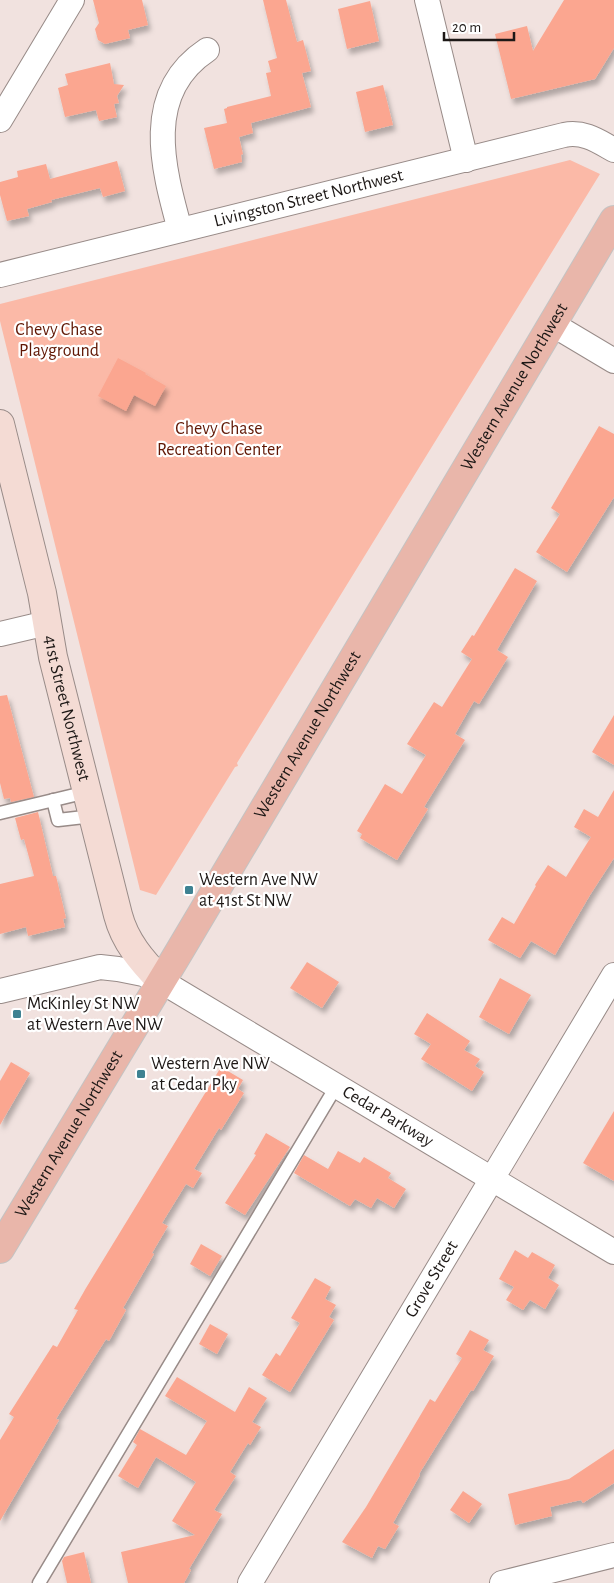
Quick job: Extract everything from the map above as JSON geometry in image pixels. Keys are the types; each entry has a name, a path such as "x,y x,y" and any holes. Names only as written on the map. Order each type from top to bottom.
{"main road":[{"name":"Western Avenue Northwest","path":"0,1249 614,220"},
{"name":"41st Street Northwest","path":"0,424 4,460 42,593 53,657 122,929 139,957 161,981"}],"street":[{"path":"0,120 72,0"},
{"path":"426,0 466,160"},
{"path":"180,230 171,197 164,159 164,112 170,90 194,58 207,50"},
{"name":"Livingston Street Northwest","path":"0,275 570,134 588,136 614,150"},
{"path":"552,324 614,361"},
{"path":"0,634 47,622"},
{"name":"Cedar Parkway","path":"0,991 100,968 118,968 161,981 338,1085 614,1252"},
{"name":"Grove Street","path":"250,1583 614,976"},
{"path":"502,1583 614,1555"}],"lane":[{"path":"53,800 58,820 90,804"},
{"path":"0,813 53,800 90,804"},
{"path":"39,1583 338,1085"}],"green space":[{"name":"Chevy Chase Recreation Center","path":"570,160 600,174 237,763 238,766 235,767 156,895 140,890 0,321 0,304"}],"building":[{"path":"93,0 142,0 148,25 128,30 130,38 105,44 98,40 95,29 99,23"},
{"path":"263,0 286,0 297,42 303,40 311,71 302,73 311,107 251,123 253,133 239,137 243,154 241,155 242,162 214,169 204,128 227,123 224,109 227,107 271,96 266,73 271,72 268,61 277,58"},
{"path":"564,0 614,0 614,48 595,79 511,99 495,34 527,26 533,51"},
{"path":"370,1 379,41 347,49 338,9"},
{"path":"110,63 114,84 124,85 117,96 119,103 114,104 117,117 99,121 96,110 65,117 58,88 68,85 65,74"},
{"path":"383,85 393,125 365,132 356,92"},
{"path":"117,161 125,191 103,197 100,188 51,200 52,202 27,209 29,216 7,221 0,195 0,182 18,177 17,171 46,164 50,179"},
{"path":"118,358 166,386 155,406 134,395 126,411 98,396"},
{"path":"599,426 614,434 614,497 567,572 536,552 560,514 551,508"},
{"path":"515,568 537,581 497,650 508,657 479,704 474,701 455,734 465,740 424,807 428,809 397,860 360,838 362,834 357,831 385,784 402,794 426,755 407,744 434,702 442,707 472,659 461,652 472,635 474,636"},
{"path":"7,695 34,797 11,802 10,798 4,799 0,783 0,696"},
{"path":"614,715 614,765 592,752"},
{"path":"614,790 614,858 555,955 531,941 520,958 488,940 502,917 514,924 548,865 566,877 591,837 574,827 584,809 598,817"},
{"path":"38,812 53,876 56,876 66,918 63,919 65,927 28,936 26,927 0,934 0,884 34,876 24,839 21,840 15,818"},
{"path":"307,962 339,982 322,1008 290,988"},
{"path":"500,978 531,995 509,1034 479,1017"},
{"path":"427,1013 470,1041 464,1050 480,1059 475,1066 484,1072 472,1091 421,1059 431,1044 414,1034"},
{"path":"11,1062 30,1073 0,1125 0,1081"},
{"path":"221,1067 243,1080 238,1089 244,1093 221,1130 219,1128 194,1169 202,1173 193,1188 186,1184 162,1223 168,1226 123,1308 126,1310 109,1341 106,1339 56,1419 59,1420 0,1521 0,1440 14,1417 9,1414 53,1345 57,1347 78,1310 74,1309 86,1288"},
{"path":"614,1111 614,1181 583,1163"},
{"path":"266,1133 290,1147 245,1215 225,1203 256,1155 254,1154"},
{"path":"338,1151 360,1163 364,1157 391,1173 388,1178 406,1189 394,1208 377,1198 371,1208 355,1199 350,1206 294,1173 304,1155 328,1169"},
{"path":"201,1244 222,1256 210,1276 190,1264"},
{"path":"515,1250 528,1258 532,1252 555,1265 548,1278 559,1285 545,1309 530,1300 523,1310 506,1300 514,1287 499,1279"},
{"path":"315,1278 331,1287 325,1299 336,1305 329,1317 334,1320 290,1392 262,1375 276,1353 280,1356 300,1323 291,1318"},
{"path":"210,1324 228,1334 217,1354 199,1344"},
{"path":"470,1330 489,1340 483,1350 494,1356 419,1474 393,1523 399,1526 385,1549 378,1546 372,1558 342,1542 366,1507 430,1399 435,1402 462,1358 456,1354"},
{"path":"177,1377 235,1412 249,1387 267,1398 252,1422 261,1427 250,1445 248,1443 230,1472 236,1476 214,1510 222,1514 189,1569 191,1570 184,1583 128,1583 121,1552 195,1535 172,1521 196,1482 156,1457 138,1488 118,1476 137,1445 133,1442 140,1429 186,1455 207,1421 165,1396"},
{"path":"614,1449 614,1483 583,1503 581,1500 550,1507 552,1516 515,1525 508,1494 569,1479"},
{"path":"463,1491 482,1504 469,1523 450,1510"},
{"path":"84,1552 91,1583 67,1583 62,1561 64,1557"}],"place":[{"name":"Western Ave NW at 41st St NW","path":"189,890"},
{"name":"McKinley St NW at Western Ave NW","path":"17,1014"},
{"name":"Western Ave NW at Cedar Pky","path":"141,1074"}],"park label":[{"name":"Chevy Chase Playground","path":"59,340"}]}
